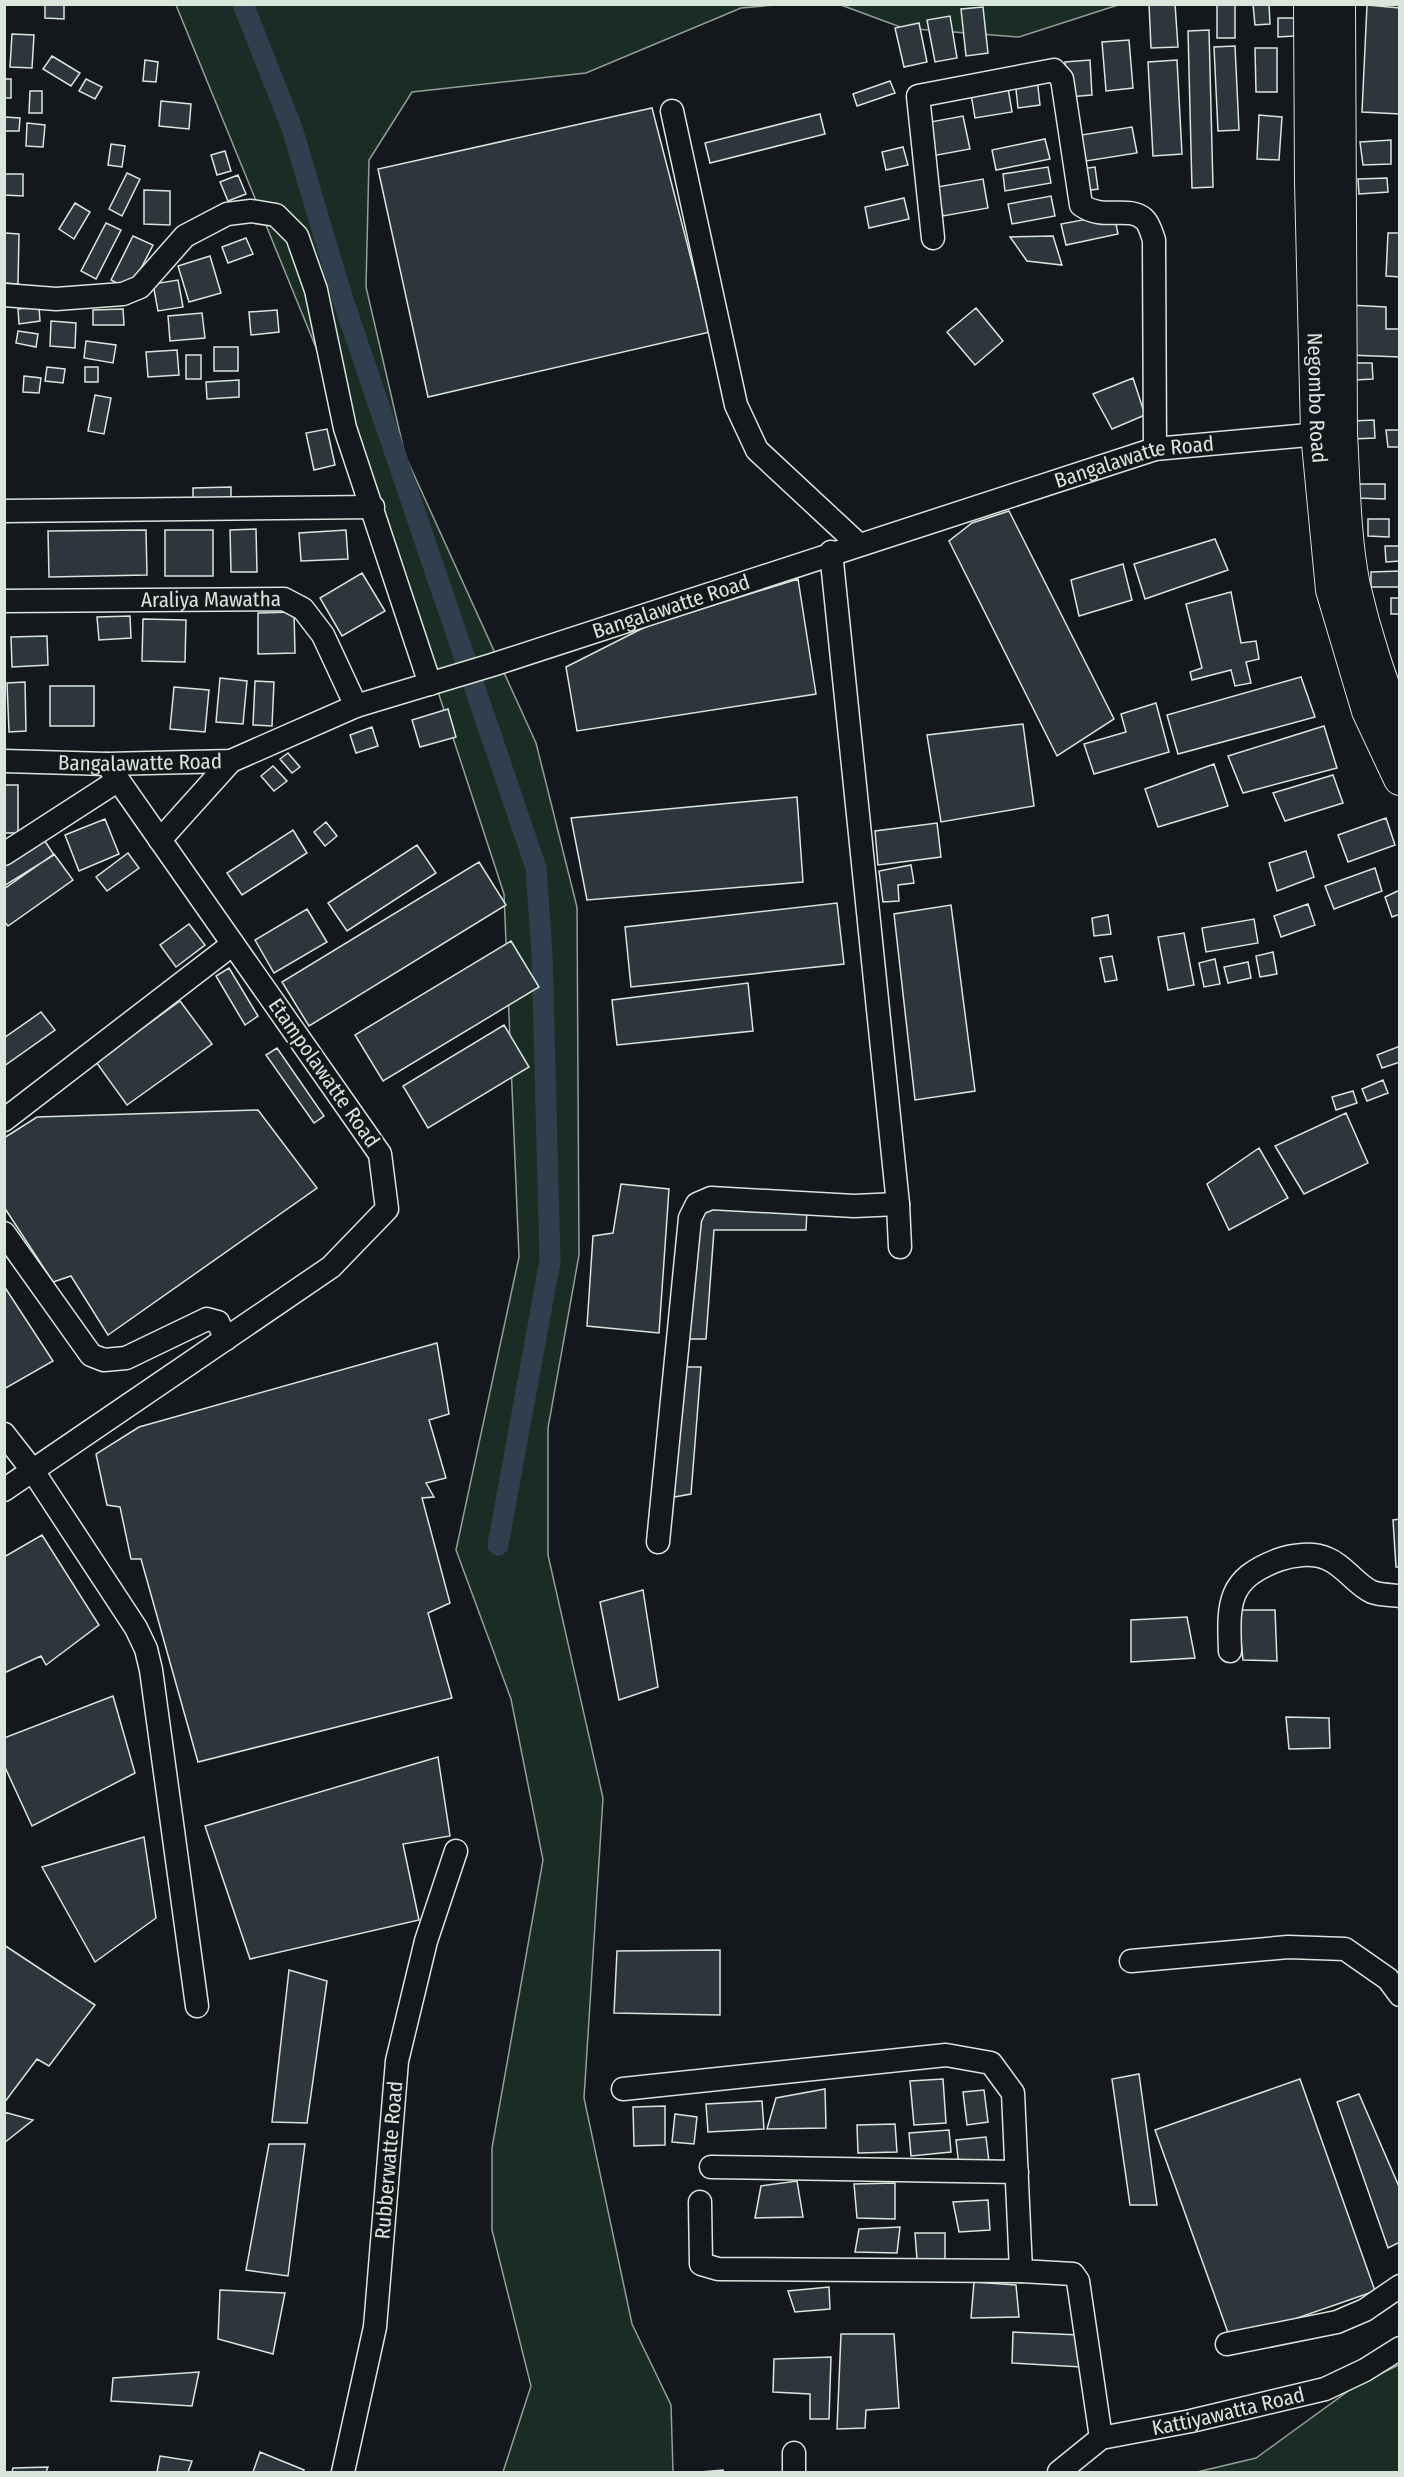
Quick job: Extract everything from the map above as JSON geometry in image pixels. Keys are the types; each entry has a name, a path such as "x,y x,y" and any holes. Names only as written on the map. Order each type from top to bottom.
{"highway":[{"name":"Negombo Road","path":"1310,4 1311,182 1329,433 1354,585 1389,705 1400,727"},
{"name":"Negombo Road","path":"1339,4 1329,433 1332,590 1368,711 1400,779"}],"street":[{"path":"933,238 918,96 1054,70 1062,79 1081,205 1092,213 1133,213 1145,219 1154,240 1155,448"},
{"path":"672,111 736,405 757,450 858,544"},
{"path":"4,295 56,298 123,294 140,287 185,236 227,214 251,211 276,215 297,236 316,290 345,428 430,684"},
{"name":"Bangalawatte Road","path":"4,761 112,772 231,761 356,706 492,665 831,552 1155,448 1329,433"},
{"path":"4,512 373,507"},
{"path":"831,552 898,1204 900,1247"},
{"name":"Araliya Mawatha","path":"4,602 284,599 303,609 323,635 356,706"},
{"path":"160,840 231,761"},
{"path":"4,854 112,772"},
{"name":"Etampolawatte Road","path":"4,1490 331,1268 387,1209 380,1154 112,772"},
{"path":"4,1120 233,944"},
{"path":"658,1542 690,1218 697,1204 711,1198 854,1206 898,1204"},
{"path":"4,1233 92,1355 104,1360 126,1358 207,1319 218,1322 226,1339"},
{"path":"4,1434 33,1471 136,1628 146,1650 153,1682 196,2006"},
{"path":"1230,1651 1228,1613 1238,1587 1250,1572 1288,1557 1311,1555 1328,1558 1371,1591 1400,1596"},
{"name":"Rubberwatte Road","path":"343,2472 375,2327 397,2061 426,1941 456,1851"},
{"path":"1131,1962 1288,1947 1345,1949 1388,1979 1400,1995"},
{"path":"623,2089 946,2055 991,2063 1013,2093 1021,2271"},
{"path":"711,2167 1017,2172"},
{"path":"700,2202 701,2264 718,2269 1021,2271 1073,2274 1078,2281 1101,2438"},
{"path":"1227,2344 1231,2341 1337,2322 1365,2310 1400,2286"},
{"name":"Kattiyawatta Road","path":"1059,2472 1101,2438 1191,2421 1325,2389 1365,2370 1400,2348"}],"green space":[{"path":"176,5 774,5 741,8 586,73 412,92 369,160 366,287 405,455 536,743 577,907 579,1255 548,1428 548,1555 603,1798 584,2098 632,2324 671,2405 673,2472 503,2472 531,2386 492,2230 492,2148 543,1860 511,1699 456,1550 519,1257 504,894 364,465"},
{"path":"841,5 1118,5 1019,37 903,28"},
{"path":"1399,2365 1399,2472 1197,2472 1256,2458 1358,2384"}],"building":[{"path":"45,4 64,4 64,19 45,18"},
{"path":"1149,4 1175,4 1178,47 1151,48"},
{"path":"1217,4 1235,4 1235,38 1217,38"},
{"path":"1253,4 1269,4 1270,24 1255,25"},
{"path":"1367,5 1400,8 1400,114 1362,112"},
{"path":"983,7 988,53 966,56 961,9"},
{"path":"950,16 957,58 935,62 927,20"},
{"path":"1278,18 1294,18 1294,36 1278,37"},
{"path":"919,23 927,62 904,67 895,28"},
{"path":"1209,30 1213,187 1192,188 1188,31"},
{"path":"12,34 34,35 32,68 10,67"},
{"path":"1129,40 1133,88 1106,91 1102,42"},
{"path":"1235,46 1239,130 1218,131 1214,47"},
{"path":"1255,48 1277,48 1277,92 1256,92"},
{"path":"52,56 80,73 71,86 43,69"},
{"path":"145,60 158,62 156,82 143,81"},
{"path":"1090,60 1092,95 1068,97 1065,62"},
{"path":"1177,60 1182,154 1153,156 1148,62"},
{"path":"1037,78 1040,105 1018,108 1015,80"},
{"path":"4,79 11,79 11,98 4,98"},
{"path":"86,79 102,87 95,99 79,91"},
{"path":"890,81 895,93 857,106 853,94"},
{"path":"1007,82 1012,112 975,118 970,88"},
{"path":"30,91 42,91 42,113 29,113"},
{"path":"161,101 191,104 189,129 159,126"},
{"path":"652,108 710,332 428,397 378,169"},
{"path":"820,114 825,134 710,163 705,143"},
{"path":"1259,115 1282,117 1279,160 1257,159"},
{"path":"963,116 970,149 932,156 925,123"},
{"path":"5,117 20,118 19,131 4,131"},
{"path":"27,123 45,125 43,147 26,146"},
{"path":"1132,127 1137,153 1086,161 1081,135"},
{"path":"1045,139 1050,159 996,170 992,150"},
{"path":"1391,140 1391,164 1363,165 1360,142"},
{"path":"111,144 125,146 122,167 108,165"},
{"path":"903,147 908,165 886,170 882,152"},
{"path":"225,151 231,171 217,175 211,155"},
{"path":"1048,167 1051,183 1005,191 1003,174"},
{"path":"1095,167 1098,189 1084,191 1081,169"},
{"path":"127,173 140,179 122,216 109,209"},
{"path":"4,174 23,174 23,196 4,195"},
{"path":"238,175 246,194 228,201 220,182"},
{"path":"1387,178 1388,192 1359,194 1358,179"},
{"path":"983,179 988,208 943,216 937,187"},
{"path":"144,190 170,191 170,225 144,224"},
{"path":"1051,196 1055,216 1012,224 1008,204"},
{"path":"904,198 909,219 869,228 865,207"},
{"path":"75,203 90,212 74,239 59,229"},
{"path":"1114,214 1118,234 1066,245 1061,224"},
{"path":"106,223 121,230 96,279 81,271"},
{"path":"5,233 19,234 18,284 4,283"},
{"path":"1388,233 1400,233 1400,277 1386,276"},
{"path":"133,236 153,245 130,290 111,280"},
{"path":"1053,236 1062,265 1027,261 1010,237"},
{"path":"246,238 253,254 228,263 222,247"},
{"path":"210,256 221,293 189,302 178,266"},
{"path":"178,280 183,307 158,311 153,284"},
{"path":"1349,305 1386,307 1386,329 1400,329 1400,357 1349,355"},
{"path":"39,307 40,321 19,324 18,309"},
{"path":"976,308 1003,341 975,365 947,332"},
{"path":"123,309 124,325 93,325 93,310"},
{"path":"277,310 279,332 251,335 249,312"},
{"path":"202,313 205,338 170,341 168,316"},
{"path":"51,321 76,323 75,348 50,346"},
{"path":"18,331 38,334 36,347 16,343"},
{"path":"86,341 116,345 113,363 84,358"},
{"path":"214,347 238,347 238,371 214,371"},
{"path":"177,350 179,375 148,377 146,352"},
{"path":"186,355 201,355 201,379 186,379"},
{"path":"1355,363 1372,363 1373,379 1355,380"},
{"path":"47,367 65,369 63,383 45,381"},
{"path":"85,367 98,367 98,382 85,382"},
{"path":"24,376 41,378 39,393 23,392"},
{"path":"1133,378 1145,415 1112,429 1093,394"},
{"path":"239,380 239,397 207,399 206,382"},
{"path":"95,395 111,398 104,434 88,431"},
{"path":"1374,420 1375,438 1353,439 1352,421"},
{"path":"327,429 335,465 314,470 306,433"},
{"path":"1386,430 1400,430 1400,447 1388,447"},
{"path":"1356,484 1385,484 1385,499 1356,498"},
{"path":"231,487 231,501 193,501 193,488"},
{"path":"1009,511 1114,719 1057,756 949,541 972,523"},
{"path":"1368,519 1389,519 1389,537 1368,536"},
{"path":"256,529 257,572 231,572 230,530"},
{"path":"146,530 147,575 49,577 48,531"},
{"path":"165,530 213,530 213,576 165,576"},
{"path":"346,530 348,559 301,561 299,533"},
{"path":"1215,539 1228,570 1145,599 1134,564"},
{"path":"1385,546 1400,546 1400,561 1386,562"},
{"path":"1123,564 1132,600 1079,616 1071,580"},
{"path":"1400,571 1400,587 1371,587 1371,572"},
{"path":"362,573 385,611 342,636 320,598"},
{"path":"798,579 816,694 577,731 566,667 647,626"},
{"path":"1231,592 1241,643 1256,641 1259,659 1246,662 1251,683 1235,686 1231,670 1192,680 1190,672 1202,668 1186,604"},
{"path":"1391,598 1400,598 1400,614 1391,614"},
{"path":"294,612 295,653 258,654 258,613"},
{"path":"130,616 131,638 99,640 97,617"},
{"path":"143,619 186,620 185,662 142,661"},
{"path":"47,636 48,665 12,667 11,637"},
{"path":"1301,677 1315,717 1178,754 1167,715"},
{"path":"220,678 247,681 243,724 216,722"},
{"path":"255,681 274,682 272,726 253,725"},
{"path":"25,682 26,731 9,732 7,683"},
{"path":"50,686 94,686 94,726 50,726"},
{"path":"174,687 209,690 205,732 170,729"},
{"path":"1156,703 1169,752 1094,774 1084,744 1126,732 1121,714"},
{"path":"448,709 456,737 420,747 412,720"},
{"path":"1023,724 1034,806 941,822 927,735"},
{"path":"1324,726 1337,768 1243,793 1228,756"},
{"path":"372,727 378,746 356,753 350,735"},
{"path":"288,753 300,767 292,773 280,759"},
{"path":"1214,764 1228,806 1158,827 1145,789"},
{"path":"273,766 287,781 274,791 261,776"},
{"path":"1333,775 1343,803 1285,821 1273,793"},
{"path":"5,785 18,785 18,833 5,833"},
{"path":"797,797 803,882 587,900 571,818"},
{"path":"1386,818 1395,845 1348,862 1338,835"},
{"path":"105,819 119,854 79,871 65,835"},
{"path":"326,822 337,836 325,846 314,832"},
{"path":"937,823 941,857 878,865 875,831"},
{"path":"293,830 307,853 242,895 227,873"},
{"path":"43,838 54,855 4,886 4,863"},
{"path":"417,845 436,873 347,931 328,903"},
{"path":"1306,851 1314,877 1277,891 1269,863"},
{"path":"128,853 139,868 107,891 96,877"},
{"path":"54,854 73,880 8,926 4,921 4,889"},
{"path":"479,862 506,905 309,1026 282,982"},
{"path":"911,865 914,883 898,885 899,901 883,902 879,871"},
{"path":"1375,868 1382,891 1334,909 1325,886"},
{"path":"1400,890 1400,914 1392,917 1385,897"},
{"path":"837,903 844,964 631,987 625,927"},
{"path":"1308,904 1315,925 1281,937 1274,916"},
{"path":"951,905 975,1091 915,1100 894,914"},
{"path":"307,909 327,942 274,973 255,940"},
{"path":"1108,915 1111,934 1094,936 1092,918"},
{"path":"1254,919 1258,943 1206,952 1202,928"},
{"path":"189,924 205,945 176,967 160,945"},
{"path":"1184,933 1194,985 1168,990 1158,937"},
{"path":"511,941 539,987 383,1081 355,1035"},
{"path":"1273,952 1277,974 1260,977 1256,956"},
{"path":"1112,956 1117,980 1105,982 1100,958"},
{"path":"1215,959 1220,984 1204,987 1199,963"},
{"path":"1248,962 1251,978 1228,983 1224,967"},
{"path":"229,968 258,1016 245,1025 216,976"},
{"path":"748,983 753,1031 617,1045 612,1000"},
{"path":"180,1001 212,1044 127,1105 96,1062"},
{"path":"41,1012 55,1030 4,1066 4,1038"},
{"path":"504,1025 529,1067 428,1128 403,1086"},
{"path":"1400,1046 1400,1062 1382,1068 1377,1055"},
{"path":"277,1048 324,1116 314,1123 266,1055"},
{"path":"1383,1080 1388,1093 1367,1101 1362,1089"},
{"path":"1353,1091 1357,1103 1336,1110 1332,1097"},
{"path":"258,1110 317,1188 108,1335 71,1276 53,1282 4,1207 4,1138 37,1117"},
{"path":"1346,1113 1368,1163 1304,1194 1275,1146"},
{"path":"1259,1148 1288,1198 1229,1230 1207,1184"},
{"path":"621,1184 669,1189 659,1333 587,1326 593,1236 613,1233"},
{"path":"697,1207 807,1210 806,1230 714,1230 706,1339 687,1339"},
{"path":"4,1286 53,1361 4,1389"},
{"path":"437,1343 449,1414 429,1420 446,1478 426,1483 434,1497 422,1498 450,1603 428,1613 452,1698 198,1762 141,1559 131,1559 120,1507 107,1505 96,1454 139,1427"},
{"path":"683,1367 701,1367 691,1494 674,1497"},
{"path":"1400,1519 1400,1567 1396,1567 1393,1520"},
{"path":"42,1535 99,1625 46,1665 41,1656 4,1673 4,1557"},
{"path":"643,1590 658,1687 619,1700 600,1602"},
{"path":"1238,1610 1275,1610 1277,1661 1243,1660"},
{"path":"1187,1617 1195,1658 1131,1662 1131,1620"},
{"path":"113,1696 135,1773 32,1826 4,1765 4,1738"},
{"path":"1286,1717 1329,1718 1330,1748 1289,1749"},
{"path":"438,1757 450,1836 403,1844 419,1920 250,1959 205,1826"},
{"path":"144,1837 156,1918 95,1962 42,1867"},
{"path":"4,1945 95,2005 49,2066 37,2059 4,2103"},
{"path":"720,1950 720,2015 614,2013 617,1951"},
{"path":"289,1970 327,1981 307,2123 272,2122"},
{"path":"1139,2074 1157,2205 1130,2205 1112,2079"},
{"path":"943,2079 946,2123 914,2125 910,2081"},
{"path":"1300,2079 1375,2291 1231,2341 1155,2130"},
{"path":"825,2089 826,2128 767,2129 776,2098"},
{"path":"984,2090 988,2122 967,2125 963,2092"},
{"path":"1359,2094 1400,2189 1400,2242 1388,2248 1337,2102"},
{"path":"762,2101 764,2129 708,2132 706,2104"},
{"path":"665,2106 665,2145 634,2146 633,2107"},
{"path":"4,2112 33,2120 4,2143"},
{"path":"675,2114 697,2117 694,2144 672,2142"},
{"path":"895,2124 897,2152 858,2153 857,2125"},
{"path":"949,2130 951,2152 911,2156 909,2133"},
{"path":"986,2137 989,2162 959,2166 956,2140"},
{"path":"269,2144 305,2144 288,2276 246,2270"},
{"path":"797,2181 803,2217 755,2218 761,2186"},
{"path":"895,2183 895,2219 857,2218 854,2184"},
{"path":"988,2200 990,2230 959,2232 953,2202"},
{"path":"900,2227 897,2253 855,2252 859,2229"},
{"path":"915,2233 945,2233 945,2260 917,2259"},
{"path":"974,2282 1016,2285 1019,2317 971,2318"},
{"path":"829,2287 830,2309 795,2312 788,2291"},
{"path":"220,2290 285,2293 273,2354 218,2339"},
{"path":"1013,2332 1080,2335 1081,2367 1012,2363"},
{"path":"841,2334 894,2334 899,2408 866,2410 865,2428 837,2429"},
{"path":"831,2357 829,2419 810,2419 810,2394 773,2392 774,2359"},
{"path":"199,2372 192,2406 111,2401 113,2378"},
{"path":"260,2452 304,2470 303,2472 253,2472"},
{"path":"160,2456 192,2461 188,2472 157,2472"},
{"path":"48,2467 46,2472 12,2472 13,2468"},
{"path":"723,2470 723,2472 700,2472"}],"waterway":[{"path":"243,4 292,128 342,297 536,868 542,953 550,1261 498,1545 499,1539"}]}
